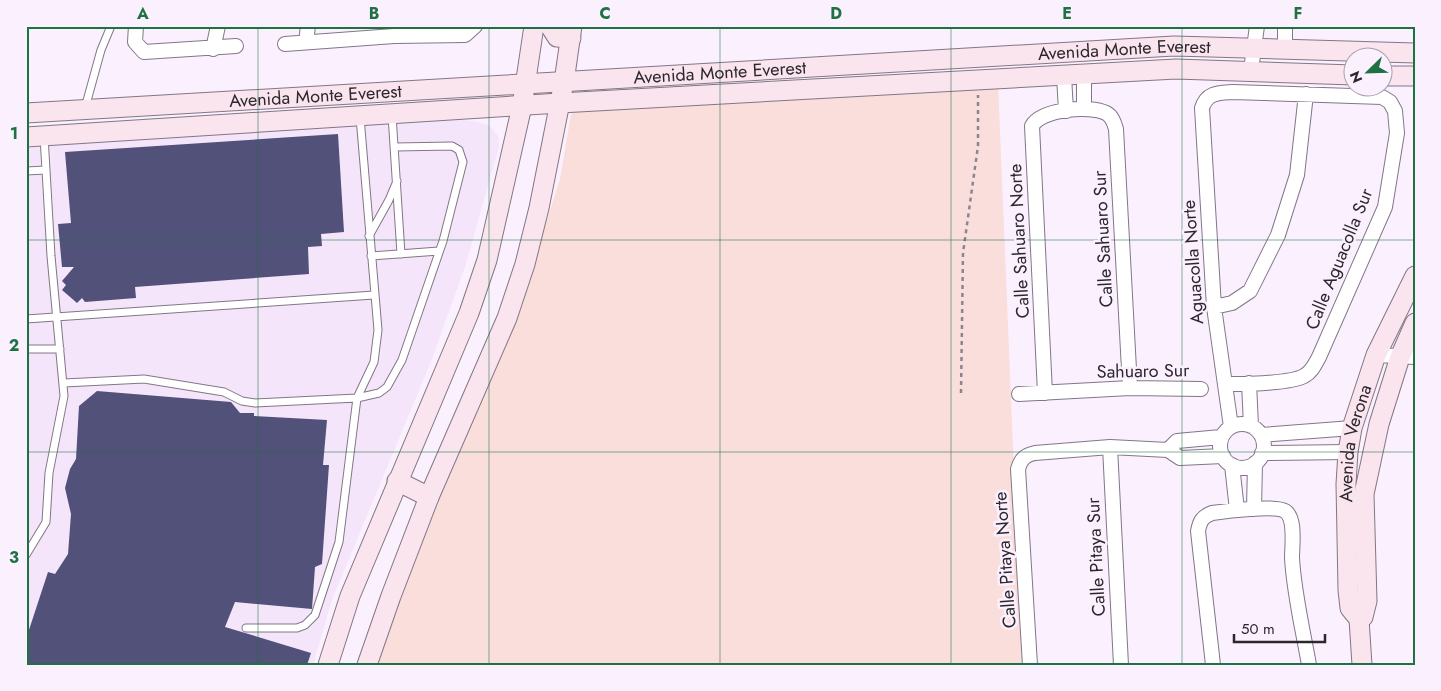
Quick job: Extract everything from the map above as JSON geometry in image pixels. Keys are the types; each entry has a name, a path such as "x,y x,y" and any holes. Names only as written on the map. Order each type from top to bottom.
{"main road":[{"path":"328,665 350,596 469,313 487,260 522,106 534,26"},
{"path":"367,665 429,497 496,345 525,264 540,208 564,82 571,32 557,37 550,26"},
{"name":"Avenida Monte Everest","path":"26,113 908,60 1174,46 1254,47 1344,53"},
{"path":"1064,53 1064,76"},
{"name":"Avenida Monte Everest","path":"1394,54 1415,54"},
{"name":"Avenida Monte Everest","path":"35,137 560,103 1176,70 1252,70 1344,75"},
{"path":"1394,76 1415,76"},
{"path":"185,104 186,128"},
{"name":"Avenida Verona","path":"1362,665 1359,619 1350,608 1348,590 1346,484 1348,452 1352,428 1376,355 1415,276"},
{"name":"Avenida Verona","path":"1359,619 1366,612 1367,601 1364,494 1379,424 1408,357 1414,325"},
{"path":"397,481 429,497"}],"street":[{"path":"136,26 135,37 139,47 151,53 236,46"},
{"path":"213,49 218,26"},
{"path":"306,42 308,26"},
{"path":"1252,70 1257,26"},
{"path":"1285,26 1285,49"},
{"path":"285,44 394,31 465,35 474,28"},
{"path":"1075,110 1084,75"},
{"path":"1064,76 1075,110"},
{"name":"Aguacolla Norte","path":"1226,432 1225,384 1214,307 1202,108 1208,96 1215,93 1306,94"},
{"path":"1214,307 1232,303 1250,291 1278,235 1296,175 1306,94"},
{"name":"Calle Aguacolla Sur","path":"1249,383 1293,379 1304,376 1312,369 1385,207 1397,133 1395,111 1390,102 1382,97 1306,94"},
{"name":"Calle Sahuaro Sur","path":"1075,110 1106,113 1111,116 1116,129 1130,388"},
{"name":"Calle Sahuaro Norte","path":"1045,392 1032,126 1039,117 1075,110"},
{"path":"1376,355 1408,357"},
{"path":"1225,384 1249,383 1256,430 1263,441 1258,458 1254,509"},
{"name":"Sahuaro Sur","path":"1019,394 1130,388 1201,389"},
{"path":"1168,450 1177,441 1226,432 1237,424 1256,430 1352,428"},
{"path":"1226,432 1220,450 1227,460 1237,510"},
{"path":"1110,447 1168,450 1180,458 1227,460 1243,467 1258,458 1348,452"},
{"name":"Calle Pitaya Norte","path":"1030,665 1018,469 1021,460 1027,455 1110,447"},
{"name":"Calle Pitaya Sur","path":"1110,447 1121,665"},
{"path":"1213,665 1198,531 1200,522 1204,516 1237,510 1282,509 1287,512 1291,521 1293,573 1308,665"}],"lane":[{"path":"84,111 111,26"},
{"path":"392,115 398,178 401,254"},
{"path":"246,628 297,628 305,625 315,615 339,542 357,398 374,362 378,330 360,116"},
{"path":"26,555 46,522 49,508 49,473 63,406 64,383 46,170 35,137"},
{"path":"64,383 144,379 224,392 242,400 255,403 357,398 379,392 392,380 414,329 439,251 463,162 462,155 452,146 395,147"},
{"path":"26,171 46,170"},
{"path":"369,236 389,200 398,178"},
{"path":"371,256 439,251"},
{"path":"26,319 374,295"},
{"path":"26,349 60,349"}],"path":[{"path":"961,393 964,253 978,146 978,80"}],"shaded area":[{"path":"998,82 1022,665 377,665 398,600 438,497 477,411 526,285 560,179 572,108"},
{"path":"455,119 489,125 498,136 499,147 466,264 432,359 332,600 313,665 26,665 26,145"}],"building":[{"path":"338,134 344,232 321,234 322,246 308,247 309,274 135,287 136,298 85,302 82,298 77,303 62,290 66,285 62,281 74,267 62,267 58,224 71,223 65,152"},
{"path":"97,391 231,402 240,413 254,413 254,416 327,420 323,465 329,465 322,564 315,567 312,609 235,602 225,627 311,653 307,665 26,665 26,639 48,572 55,574 68,554 71,514 65,488 70,469 76,459 79,406"}]}
